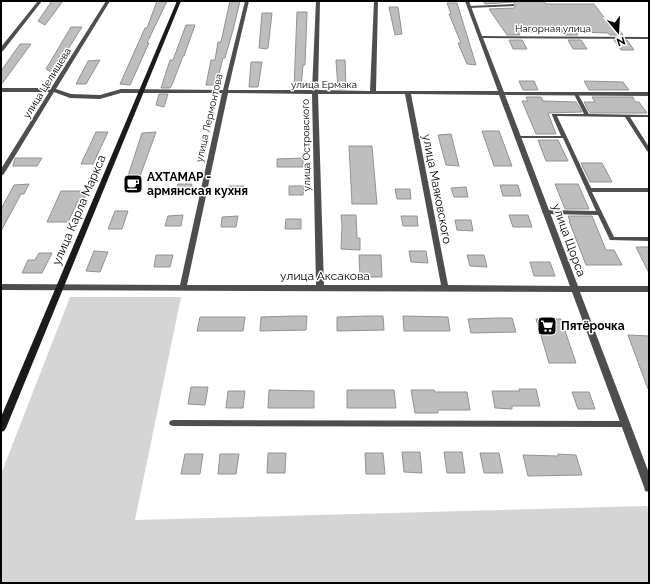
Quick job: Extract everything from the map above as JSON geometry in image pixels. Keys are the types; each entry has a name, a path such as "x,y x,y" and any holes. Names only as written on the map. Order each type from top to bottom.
{"main road":[{"name":"улица Карла Маркса","path":"1,428 179,1"}],"street":[{"path":"1,50 40,1"},
{"name":"улица Целищева","path":"1,174 108,1"},
{"name":"улица Лермонтова","path":"183,287 225,92 247,1"},
{"name":"улица Островского","path":"318,1 315,93 320,288"},
{"path":"373,93 376,1"},
{"name":"улица Щорса","path":"468,4 649,487"},
{"name":"Нагорная улица","path":"480,37 649,38"},
{"name":"улица Ермака","path":"1,90 53,90 70,96 100,97 120,91 649,94"},
{"name":"улица Маяковского","path":"408,93 445,288"},
{"name":"улица Аксакова","path":"1,287 445,288 574,290 649,289"}],"lane":[{"path":"468,4 513,5"},
{"path":"576,94 588,115"},
{"path":"649,116 554,115 612,239 649,239"},
{"path":"627,116 649,151"},
{"path":"518,137 565,137"},
{"path":"589,190 649,190"},
{"path":"546,212 600,213"},
{"path":"173,423 625,424"}],"shaded area":[{"path":"70,297 181,297 135,520 647,506 649,511 649,583 1,583 1,474"}],"building":[{"path":"52,1 63,1 45,25 38,21"},
{"path":"157,1 167,1 147,43 149,43 130,85 120,84 145,28 147,28"},
{"path":"230,1 240,1 225,58 223,58 216,85 206,85 211,60 215,60 218,42 221,42"},
{"path":"483,1 544,1 546,4 594,4 609,24 615,24 623,35 576,32 578,35 565,35 563,32 518,32 520,35 507,35 489,9 514,8 516,5 513,2 485,4"},
{"path":"447,3 457,3 476,65 467,64 458,43 461,43 449,14 451,14"},
{"path":"389,7 398,7 402,34 395,35"},
{"path":"297,12 307,12 305,65 303,65 301,88 294,88"},
{"path":"262,13 272,13 268,48 266,49 259,48"},
{"path":"186,25 195,25 184,56 170,88 161,88 170,60 173,60"},
{"path":"71,27 82,27 53,73 46,69"},
{"path":"509,40 522,40 527,49 513,49"},
{"path":"568,40 581,40 587,49 573,49"},
{"path":"614,40 627,40 634,50 621,50"},
{"path":"20,44 31,44 1,85 1,71"},
{"path":"100,60 86,84 76,84 88,61"},
{"path":"336,60 345,60 346,89 338,89"},
{"path":"251,62 262,62 258,87 249,87"},
{"path":"519,81 534,81 538,90 523,90"},
{"path":"584,81 623,82 629,90 589,90"},
{"path":"159,94 168,94 164,107 156,105"},
{"path":"526,97 541,97 543,101 576,102 582,112 548,113 556,134 536,134 522,101 528,101"},
{"path":"592,97 633,97 635,102 639,102 647,113 590,113 584,102 595,102"},
{"path":"482,131 499,131 512,166 494,166"},
{"path":"96,132 108,132 93,164 81,164"},
{"path":"156,132 139,179 142,179 138,188 124,188 142,133"},
{"path":"451,134 459,166 446,165 438,135"},
{"path":"538,140 558,140 568,161 546,161"},
{"path":"349,146 372,146 377,204 352,204"},
{"path":"15,158 42,158 37,166 13,166"},
{"path":"303,158 303,167 277,167 277,159"},
{"path":"581,163 602,163 612,182 590,182"},
{"path":"29,184 24,194 21,194 1,231 1,209 14,185"},
{"path":"178,184 192,184 190,193 176,193"},
{"path":"555,184 578,184 589,209 565,209"},
{"path":"500,185 518,185 521,196 503,196"},
{"path":"229,186 244,186 242,195 228,195"},
{"path":"289,186 304,186 303,195 289,195"},
{"path":"466,187 468,197 454,197 451,188"},
{"path":"395,189 410,189 411,199 397,199"},
{"path":"61,191 88,191 83,201 78,201 68,222 47,222"},
{"path":"115,211 128,211 122,229 108,229"},
{"path":"183,215 181,226 165,226 168,216"},
{"path":"341,215 356,215 357,238 360,238 360,250 341,249"},
{"path":"509,215 528,215 532,227 513,227"},
{"path":"238,216 236,227 221,227 222,217"},
{"path":"401,216 417,216 418,226 403,226"},
{"path":"568,216 592,216 606,250 614,250 622,265 586,265"},
{"path":"286,219 301,219 301,229 285,229"},
{"path":"455,220 471,220 473,231 457,230"},
{"path":"636,247 649,247 649,273"},
{"path":"94,251 108,252 100,272 86,271"},
{"path":"409,251 426,251 428,263 411,262"},
{"path":"39,253 52,253 42,273 22,273 28,260 35,260"},
{"path":"156,255 173,255 170,267 154,267"},
{"path":"359,255 381,255 382,277 360,277"},
{"path":"467,255 484,255 487,267 470,266"},
{"path":"530,262 550,262 555,276 534,276"},
{"path":"307,316 306,330 260,331 261,317"},
{"path":"383,316 384,330 337,331 337,317"},
{"path":"403,316 448,317 450,331 404,331"},
{"path":"200,317 245,317 243,331 197,331"},
{"path":"512,318 516,332 471,333 468,319"},
{"path":"536,319 561,319 576,363 549,363"},
{"path":"628,335 649,336 649,389 648,389"},
{"path":"191,387 208,387 205,405 188,404"},
{"path":"519,389 536,389 540,406 512,406 512,409 495,408 492,391 520,391"},
{"path":"269,390 314,391 314,408 268,408"},
{"path":"347,390 394,390 396,408 347,408"},
{"path":"411,390 467,392 470,410 438,410 438,413 415,413"},
{"path":"228,391 245,391 243,408 226,408"},
{"path":"572,392 589,392 595,409 578,409"},
{"path":"402,452 420,452 422,473 404,472"},
{"path":"444,452 462,452 465,473 447,473"},
{"path":"268,453 286,453 285,473 267,473"},
{"path":"365,453 383,453 385,474 366,474"},
{"path":"480,453 499,453 503,473 484,473"},
{"path":"185,454 203,454 200,474 181,474"},
{"path":"220,454 239,454 236,474 218,474"},
{"path":"558,454 576,455 582,475 528,476 523,455 558,456"}],"place":[{"name":"АХТАМАР - армянская кухня","path":"133,184"},
{"name":"Пятёрочка","path":"547,326"}]}
